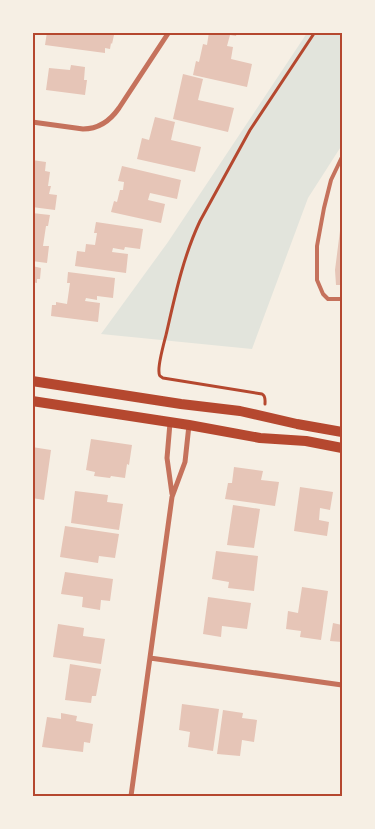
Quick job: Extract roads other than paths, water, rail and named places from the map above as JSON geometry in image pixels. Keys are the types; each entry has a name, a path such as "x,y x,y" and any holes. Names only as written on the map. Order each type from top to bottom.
{"main road":[{"path":"32,381 240,412 342,432"},
{"path":"32,402 189,425 260,438 306,442 342,448"},
{"path":"170,423 181,404"},
{"path":"181,404 189,425"}],"street":[{"path":"32,122 92,129 108,121 116,112 168,32"},
{"path":"170,423 167,458 172,497"},
{"path":"130,796 172,497 185,462 189,425"},
{"path":"150,658 342,685"}],"lane":[{"path":"342,157 332,180 324,208 317,246 317,280 323,294 328,299 342,299"}]}
